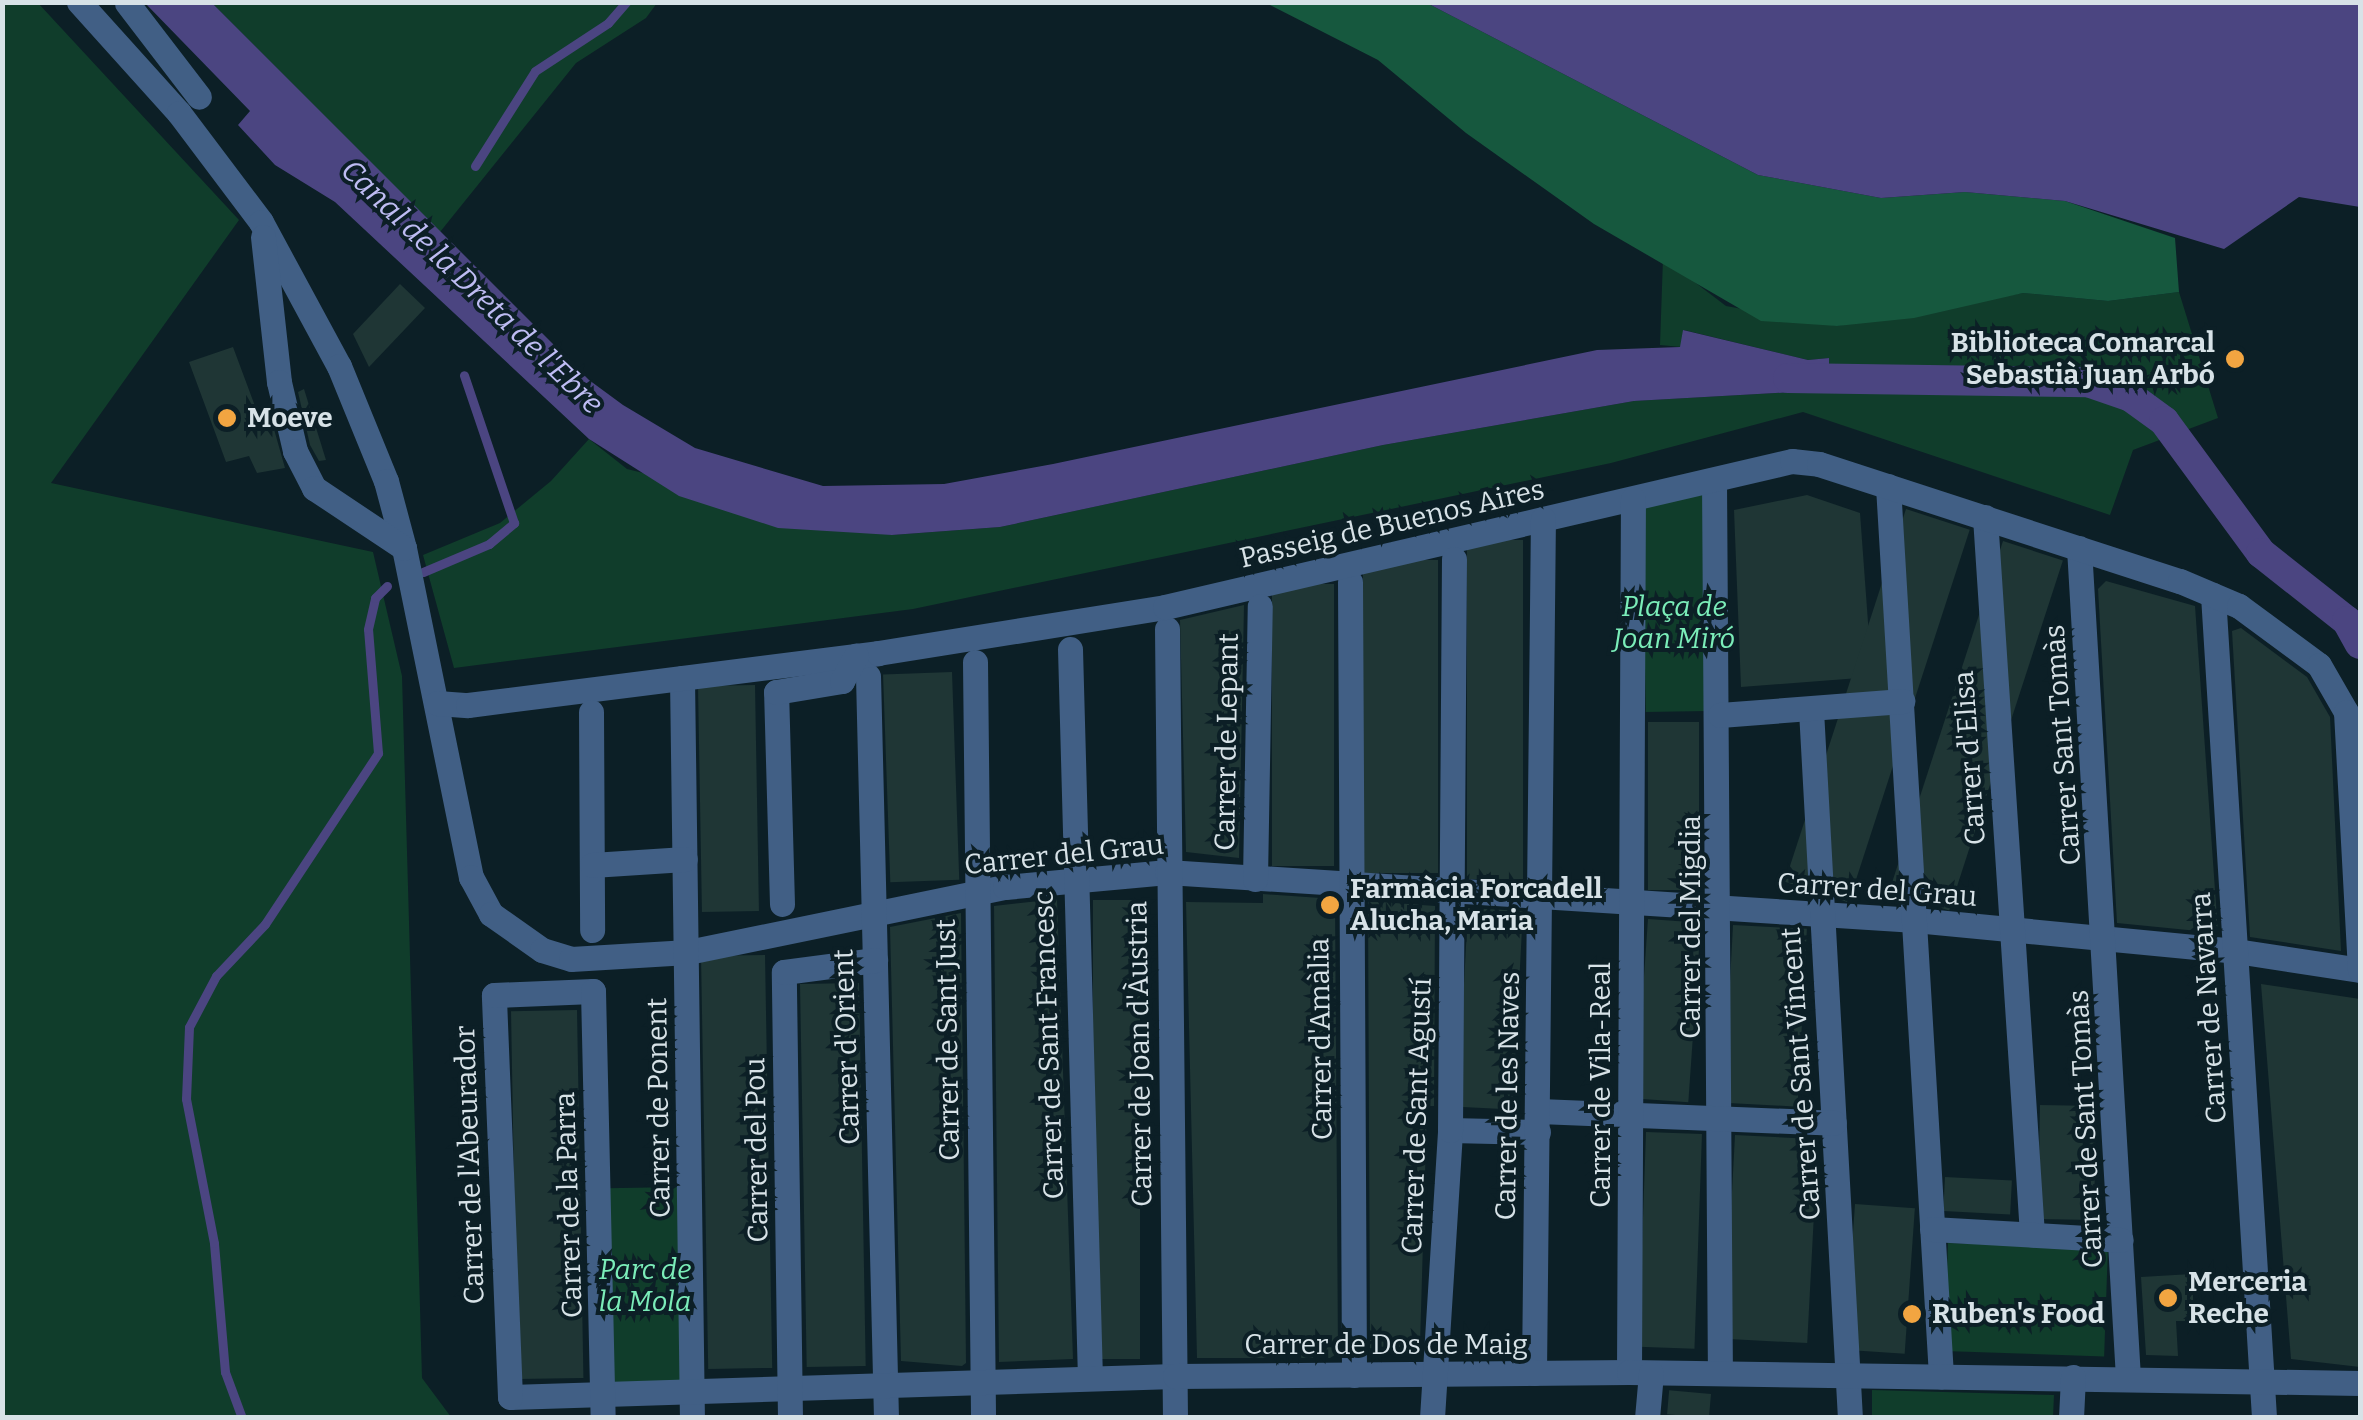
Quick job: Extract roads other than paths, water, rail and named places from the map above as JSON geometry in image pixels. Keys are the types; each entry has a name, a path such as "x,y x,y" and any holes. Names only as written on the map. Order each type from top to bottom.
{"street":[{"path":"80,2 168,100 261,222 359,410 404,548 437,703"},
{"path":"127,2 199,97"},
{"path":"261,222 279,382 295,451 314,488 404,548"},
{"name":"Passeig de Buenos Aires","path":"437,703 468,705 682,678 862,666 1165,607 1792,462 1888,486 2213,595 2239,606 2320,665 2346,712 2360,970"},
{"name":"Carrer del Migdia","path":"1714,480 1723,1118 1720,1373"},
{"path":"1888,486 1941,1376"},
{"name":"Carrer de Vila-Real","path":"1633,498 1632,1115 1640,1372 1647,1418"},
{"name":"Carrer d'Elisa","path":"1985,517 2032,1234"},
{"name":"Carrer de les Naves","path":"1534,1374 1542,519"},
{"name":"Carrer Sant Tomàs","path":"2079,548 2106,938"},
{"name":"Carrer de Sant Agustí","path":"1432,1418 1450,1130 1454,560"},
{"name":"Carrer d'Amàlia","path":"1350,582 1354,1375"},
{"name":"Carrer de Navarra","path":"2213,595 2264,1418"},
{"name":"Carrer de Lepant","path":"1255,879 1260,606"},
{"name":"Carrer de Joan d'Àustria","path":"1167,629 1175,1418"},
{"name":"Carrer de Sant Francesc","path":"1070,649 1090,1378"},
{"name":"Carrer de Sant Just","path":"976,662 983,1418"},
{"path":"782,904 776,692 842,680 862,666"},
{"name":"Carrer d'Orient","path":"862,666 874,914 886,1418"},
{"name":"Carrer de Ponent","path":"682,678 692,1418"},
{"path":"1720,714 1902,701"},
{"name":"Carrer del Grau","path":"437,703 471,877 491,914 542,950 570,960 688,952 976,893 1167,872 1453,895 1915,920 2236,950 2360,970"},
{"name":"Carrer de Sant Vincent","path":"1810,710 1851,1374 1850,1418"},
{"path":"592,712 592,930"},
{"path":"592,865 685,859"},
{"name":"Carrer de Sant Tomàs","path":"2106,938 2128,1378"},
{"name":"Carrer del Pou","path":"790,1418 784,972 875,960"},
{"name":"Carrer de l'Abeurador","path":"510,1398 494,995 593,991"},
{"name":"Carrer de la Parra","path":"593,991 604,1406"},
{"path":"1450,1130 1632,1115 1834,1123"},
{"path":"1932,1229 2122,1240"},
{"name":"Carrer de Dos de Maig","path":"510,1398 604,1406 692,1390 790,1386 1175,1376 1640,1372 2264,1378 2360,1383"},
{"path":"2071,1418 2073,1377"},
{"path":"510,1398 537,1418"}],"water":[{"path":"145,3 212,3 589,380 623,405 695,448 823,486 944,484 1597,350 1680,347 1683,330 1808,360 1829,358 1829,390 1634,401 1383,445 1000,527 892,535 778,528 679,496 589,439 335,202 275,165 238,125 250,111"},
{"path":"1427,3 2360,3 2360,207 2299,197 2224,249 2065,201 1965,192 1881,198 1758,175"}],"waterway":[{"path":"475,166 535,71 608,23 626,2"},
{"path":"423,572 489,544 514,523 464,375"},
{"name":"Canal de la Dreta de l'Ebre","path":"1788,378 2088,382 2131,397 2164,421 2261,553 2347,621 2360,644"},
{"path":"242,1418 225,1372 214,1243 186,1099 189,1027 216,976 265,924 378,753 368,629 375,598 387,586"}],"place":[{"name":"Biblioteca Comarcal Sebastià Juan Arbó","path":"2235,359"},
{"name":"Moeve","path":"227,418"},
{"name":"Farmàcia Forcadell Alucha, Maria","path":"1330,905"},
{"name":"Merceria Reche","path":"2168,1298"},
{"name":"Ruben's Food","path":"1912,1314"}],"park label":[{"name":"Plaça de Joan Miró","path":"1674,623"},
{"name":"Parc de la Mola","path":"645,1286"}]}
